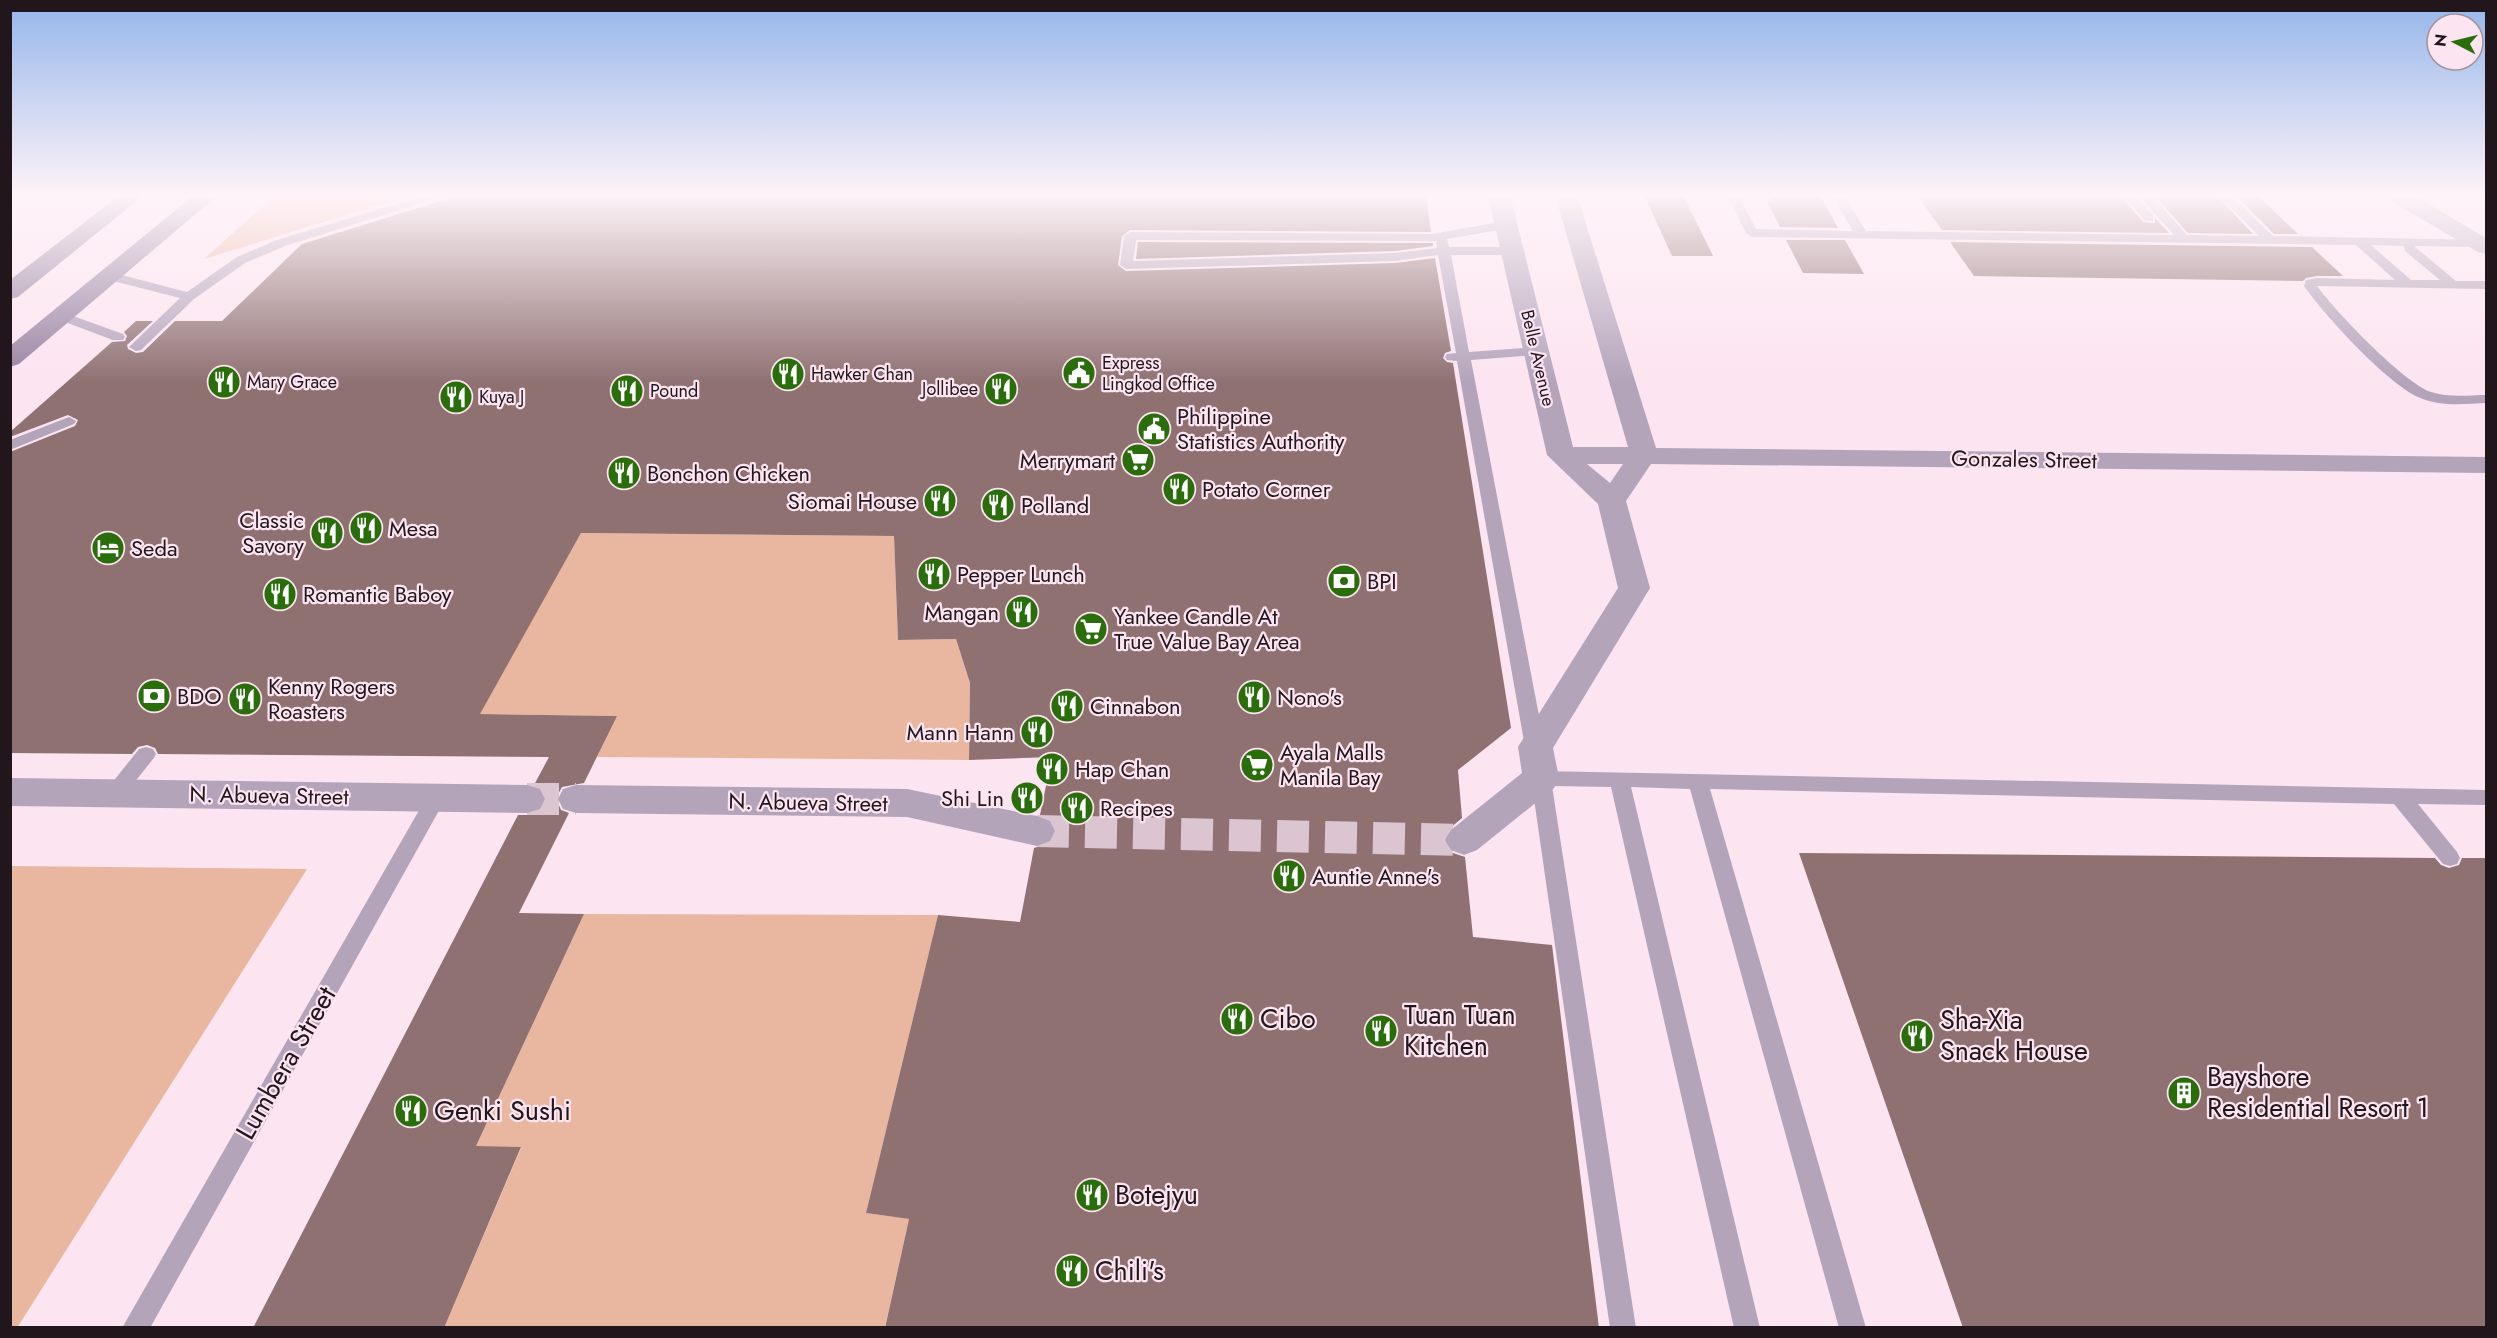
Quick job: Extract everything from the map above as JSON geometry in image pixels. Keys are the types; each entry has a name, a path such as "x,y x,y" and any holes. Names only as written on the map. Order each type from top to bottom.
{"street":[{"path":"10,292 54,257"},
{"path":"10,358 133,257"},
{"name":"Belle Avenue","path":"1515,257 1561,455"},
{"path":"1585,257 1644,454 1612,501"},
{"name":"Gonzales Street","path":"1561,455 1644,454 2487,465"},
{"path":"1464,840 1538,762 1634,588 1612,501 1561,455"},
{"name":"N. Abueva Street","path":"10,792 527,799"},
{"name":"N. Abueva Street","path":"576,799 908,803 1037,831"}],"lane":[{"path":"135,347 189,296 248,257"},
{"path":"1126,257 1125,265 1380,257"},
{"path":"1445,257 1458,357 1538,762 1623,1328"},
{"path":"2360,257 2388,283"},
{"path":"2378,257 2407,283"},
{"path":"2420,257 2452,284"},
{"path":"111,276 189,296"},
{"path":"2487,285 2317,282 2311,283 2310,286 2336,316 2410,386 2434,398 2487,399"},
{"path":"62,316 118,338"},
{"path":"1458,357 1537,351"},
{"path":"10,446 69,421"},
{"path":"115,793 146,754"},
{"path":"1538,762 1619,779 2401,798 2487,798"},
{"path":"1619,779 1747,1328"},
{"path":"1698,781 1853,1328"},
{"name":"Lumbera Street","path":"135,1328 436,798"},
{"path":"2401,798 2450,858"}],"shaded area":[{"path":"581,533 894,536 898,640 956,639 970,683 969,760 597,757 616,716 479,714"},
{"path":"11,866 307,869 17,1328 10,1327"},
{"path":"584,914 938,915 866,1213 909,1219 885,1327 444,1328 521,1148 476,1146"}],"building":[{"name":"Ayala Malls Manila Bay","path":"288,257 1119,257 1118,265 1126,271 1395,263 1435,258 1451,351 1445,353 1443,358 1453,363 1511,728 1458,770 1462,818 1449,829 1443,841 1450,852 1465,857 1473,937 1552,945 1599,1328 885,1328 909,1219 866,1213 938,915 1020,922 1034,848 1051,843 1057,832 1052,820 1040,815 1052,757 969,760 970,683 956,639 898,640 894,536 581,533 480,714 617,716 584,783 562,787 556,798 561,810 569,813 519,913 584,914 476,1146 521,1147 444,1328 253,1328 518,815 528,815 542,810 547,798 542,788 534,785 549,757 158,754 155,748 147,745 138,747 132,754 10,753 10,452 75,426 78,420 68,415 10,437 10,432 112,342 125,341 127,336 124,332 136,321 153,321 127,345 128,349 136,353 143,352 175,321 222,321"},
{"path":"1136,257 1187,257 1136,259"},
{"path":"1795,257 1855,257 1864,274 1803,273"},
{"path":"1961,257 2323,257 2343,276 2317,276 2306,278 2303,281 1974,276"},
{"name":"Bayshore Residential Resort 1","path":"1799,853 2435,858 2441,865 2449,868 2459,865 2462,858 2487,858 2487,1328 1963,1328"}],"tunnel":[{"path":"527,799 576,799"},
{"path":"1037,831 1464,840"}],"place":[{"name":"Express Lingkod Office","path":"1079,373"},
{"name":"Hawker Chan","path":"788,374"},
{"name":"Mary Grace","path":"224,382"},
{"name":"Jollibee","path":"1001,389"},
{"name":"Pound","path":"627,391"},
{"name":"Kuya J","path":"456,397"},
{"name":"Philippine Statistics Authority","path":"1154,429"},
{"name":"Merrymart","path":"1138,460"},
{"name":"Bonchon Chicken","path":"624,473"},
{"name":"Potato Corner","path":"1179,489"},
{"name":"Siomai House","path":"940,501"},
{"name":"Polland","path":"998,505"},
{"name":"Mesa","path":"366,528"},
{"name":"Classic Savory","path":"327,533"},
{"name":"Seda","path":"108,548"},
{"name":"Pepper Lunch","path":"934,574"},
{"name":"BPI","path":"1344,581"},
{"name":"Romantic Baboy","path":"280,594"},
{"name":"Mangan","path":"1022,612"},
{"name":"Yankee Candle At True Value Bay Area","path":"1091,629"},
{"name":"BDO","path":"154,696"},
{"name":"Nono's","path":"1254,697"},
{"name":"Kenny Rogers Roasters","path":"245,699"},
{"name":"Cinnabon","path":"1067,706"},
{"name":"Mann Hann","path":"1037,732"},
{"name":"Ayala Malls Manila Bay","path":"1257,765"},
{"name":"Hap Chan","path":"1052,769"},
{"name":"Shi Lin","path":"1027,798"},
{"name":"Recipes","path":"1077,808"},
{"name":"Auntie Anne's","path":"1289,876"},
{"name":"Cibo","path":"1237,1019"},
{"name":"Tuan Tuan Kitchen","path":"1381,1031"},
{"name":"Sha-Xia Snack House","path":"1917,1036"},
{"name":"Bayshore Residential Resort 1","path":"2184,1093"},
{"name":"Genki Sushi","path":"411,1111"},
{"name":"Botejyu","path":"1092,1195"},
{"name":"Chili's","path":"1072,1271"}]}
